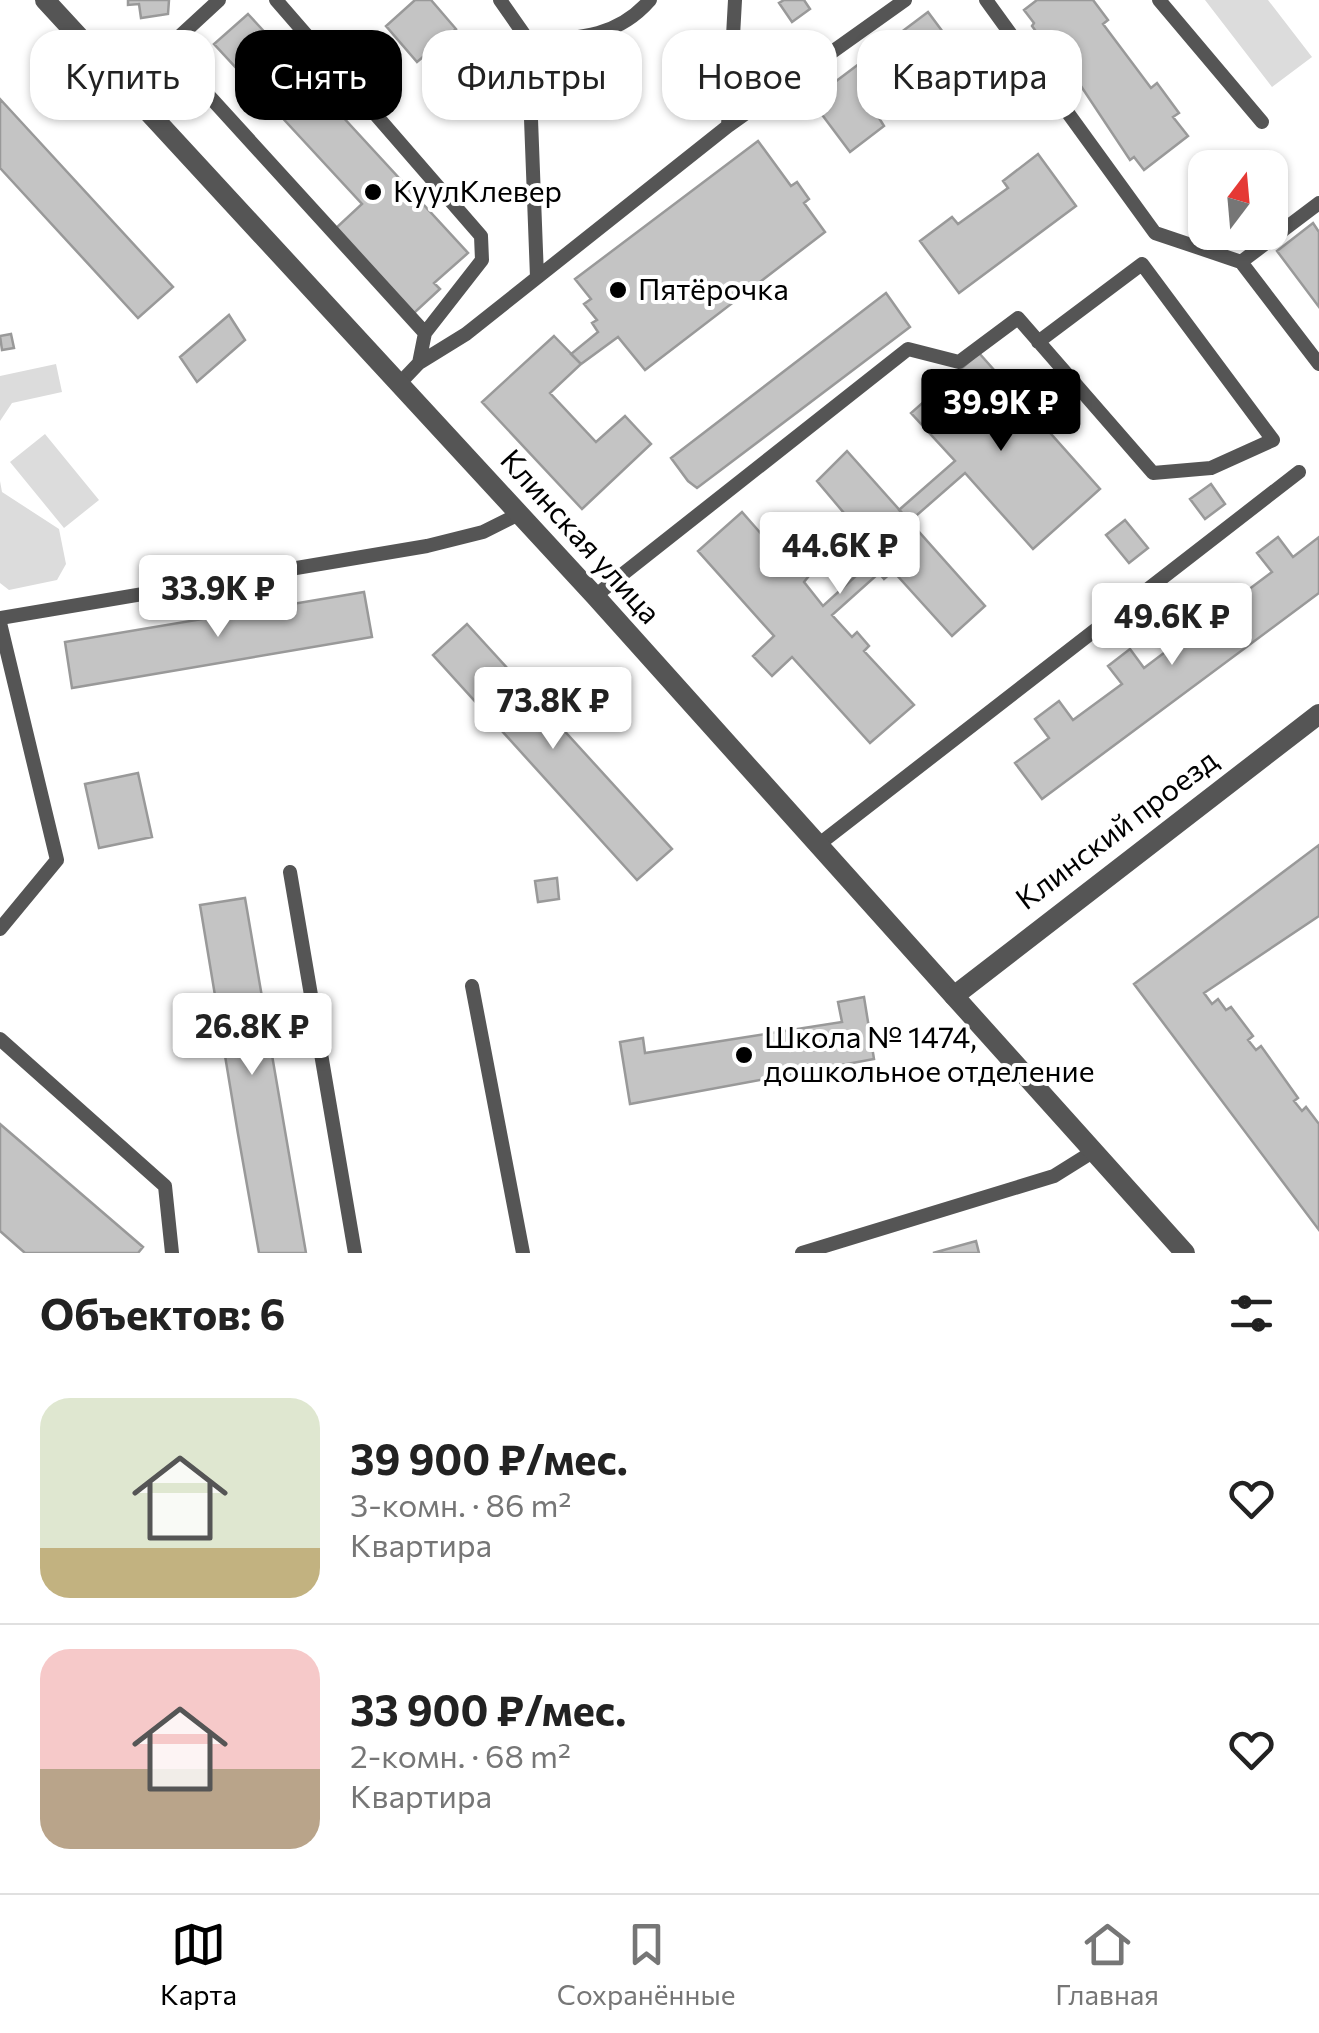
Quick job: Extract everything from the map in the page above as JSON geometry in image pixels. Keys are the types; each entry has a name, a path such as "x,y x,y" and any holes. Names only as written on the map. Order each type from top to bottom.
{"street":[{"name":"Клинская улица","path":"45,0 595,596 1185,1253"},
{"name":"Клинский проезд","path":"954,996 1319,714"}],"lane":[{"path":"219,0 180,36 179,63 425,333"},
{"path":"276,0 481,236 482,260 425,333 419,363"},
{"path":"500,0 521,30"},
{"path":"611,30 634,18 650,0"},
{"path":"728,126 734,0"},
{"path":"399,384 419,363 466,334 728,126 905,0"},
{"path":"986,0 1155,233 1242,262 1319,364"},
{"path":"1159,0 1262,122"},
{"path":"531,120 537,277"},
{"path":"1242,262 1319,203"},
{"path":"595,596 908,349 959,362 1018,318 1038,342 1153,474 1212,468 1273,440 1142,264 1038,342"},
{"path":"818,845 1298,472"},
{"path":"0,929 56,860 0,620 427,546 484,532 519,514"},
{"path":"290,872 355,1253"},
{"path":"472,986 522,1253"},
{"path":"0,1039 165,1186 172,1253"},
{"path":"802,1253 1054,1176 1094,1152"}],"shaded area":[{"path":"1205,0 1268,0 1312,57 1272,87"},
{"path":"56,364 62,392 12,403 0,421 0,376"},
{"path":"45,434 99,500 64,528 10,462"},
{"path":"0,481 2,492 59,529 66,564 57,580 9,590 0,583"}],"building":[{"path":"128,0 169,0 168,14 141,18 139,4 128,5"},
{"path":"415,0 431,0 456,29 422,30 422,58 417,62 402,45 402,30 389,30 386,26"},
{"path":"804,0 810,9 792,22 779,3"},
{"path":"1037,0 1093,0 1108,20 1103,24 1151,88 1157,83 1179,113 1173,117 1188,136 1144,170 1134,157 1130,160 1082,88 1082,30 1035,30 1024,10"},
{"path":"928,12 941,30 904,30"},
{"path":"248,14 263,30 235,30 235,67 215,43"},
{"path":"857,65 857,120 880,120 884,126 850,152 826,120 837,120 837,80"},
{"path":"0,99 173,287 138,318 0,168"},
{"path":"284,120 346,120 468,253 434,283 440,289 414,313 336,228 362,204"},
{"path":"758,141 791,186 797,182 809,199 804,203 825,232 645,370 618,337 581,364 571,354 598,332 592,323 597,320 584,304 591,299 575,279"},
{"path":"1038,154 1076,206 959,293 920,241 952,217 958,224 1008,188 1003,181"},
{"path":"1313,223 1319,232 1319,307 1277,251 1288,250 1288,242"},
{"path":"886,293 910,327 697,488 688,481 671,458"},
{"path":"229,315 245,340 197,382 180,357"},
{"path":"11,334 14,348 2,350 0,336"},
{"path":"554,336 581,364 550,393 596,442 625,416 651,444 582,509 482,402"},
{"path":"979,353 1100,489 1033,549 965,473 909,522 899,510 955,461 911,413"},
{"path":"847,451 985,606 952,636 893,571 884,579 879,573 832,615 852,637 857,632 869,646 864,651 914,705 870,743 792,657 772,676 753,656 774,636 698,551 742,512 792,569 797,565 808,577 804,582 823,606 870,563 867,559 876,551 817,481"},
{"path":"1211,484 1225,504 1205,519 1190,499"},
{"path":"1125,520 1148,548 1129,563 1106,535"},
{"path":"1278,537 1293,557 1319,537 1319,593 1042,799 1015,763 1049,738 1035,719 1059,701 1073,720 1122,684 1108,666 1130,649 1144,668 1201,625 1187,605 1209,588 1224,608 1272,572 1257,553"},
{"path":"364,592 372,637 72,688 65,642"},
{"path":"467,624 672,849 637,880 433,655"},
{"path":"138,773 152,837 99,848 85,784"},
{"path":"1319,845 1319,916 1204,993 1212,1004 1218,999 1226,1010 1231,1007 1253,1036 1248,1040 1256,1050 1261,1046 1298,1098 1294,1101 1302,1111 1306,1107 1319,1124 1319,1230 1134,984"},
{"path":"557,878 559,899 538,902 535,881"},
{"path":"245,898 306,1253 259,1253 238,1134 200,905"},
{"path":"864,997 874,1059 630,1104 620,1042 643,1038 645,1053 842,1022 838,1002"},
{"path":"0,1124 143,1247 138,1253 25,1253 0,1231"},
{"path":"976,1241 979,1253 933,1253"}],"place":[{"name":"КуулКлевер","path":"373,192"},
{"name":"Пятёрочка","path":"618,290"},
{"name":"Школа № 1474, дошкольное отделение","path":"744,1055"}]}
